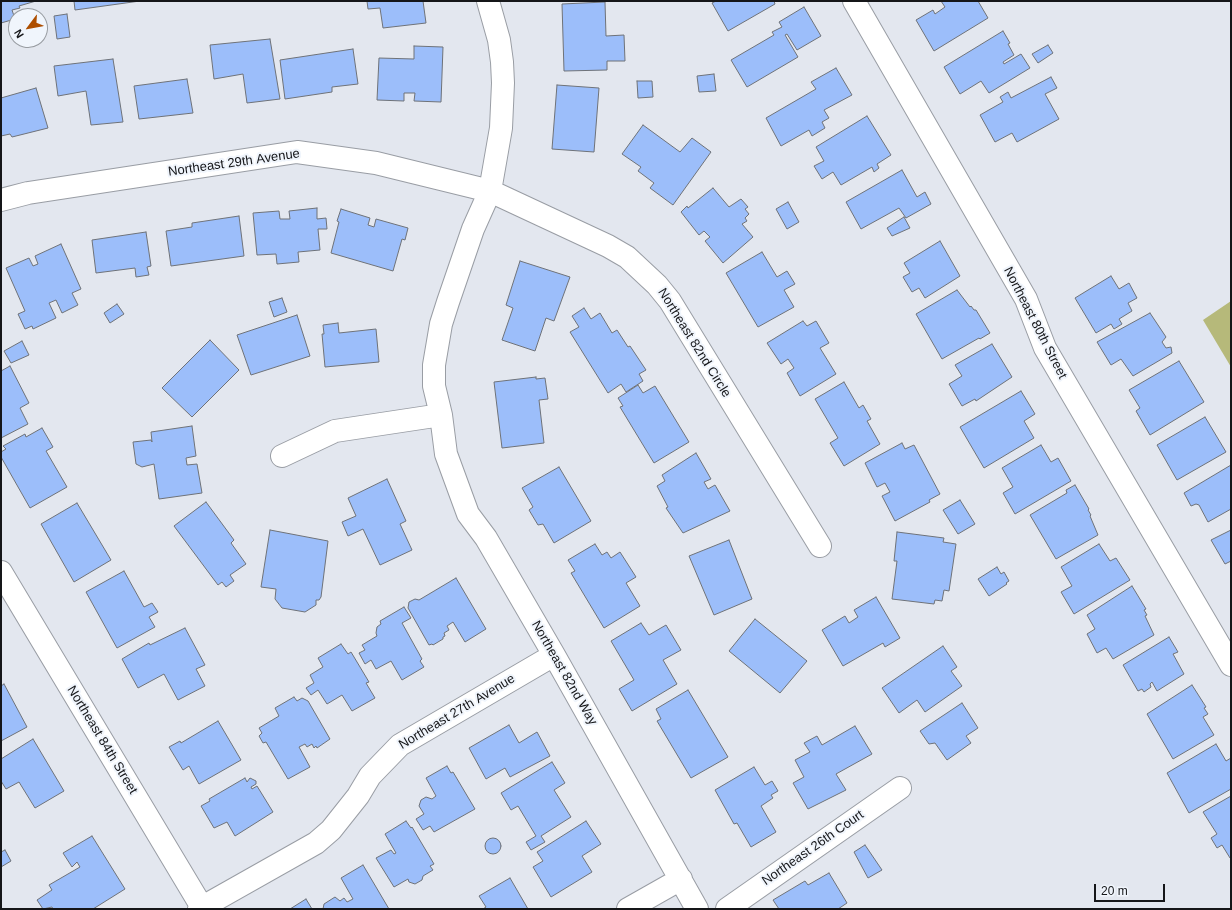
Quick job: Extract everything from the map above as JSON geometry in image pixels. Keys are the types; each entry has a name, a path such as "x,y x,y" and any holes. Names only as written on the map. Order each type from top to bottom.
{"street":[{"name":"Northeast 82nd Way","path":"488,1 499,40 503,83 501,128 490,191 473,229 441,324 434,366 434,386 446,454 468,514 486,538 554,654 697,909"},
{"name":"Northeast 80th Street","path":"854,1 1026,300 1046,348 1231,665"},
{"name":"Northeast 29th Avenue","path":"1,200 28,193 297,152 376,163 490,191"},
{"name":"Northeast 82nd Circle","path":"490,191 608,246 627,257 657,284 674,307 820,546"},
{"path":"282,456 335,431 441,425"},
{"name":"Northeast 84th Street","path":"1,572 201,908"},
{"name":"Northeast 27th Avenue","path":"201,908 316,843 332,830 358,796 370,776 400,745 554,654"},
{"name":"Northeast 26th Court","path":"727,909 900,788"},
{"path":"628,909 681,879"}],"green space":[{"path":"1231,301 1231,367 1203,320"}],"building":[{"path":"1,1 36,1 19,6 20,8 8,8 8,21 1,23"},
{"path":"74,1 140,1 75,10"},
{"path":"367,1 423,1 426,23 383,28 380,8 368,9"},
{"path":"716,1 774,1 775,4 728,31 712,3"},
{"path":"941,1 978,1 988,18 934,51 916,20 933,10 935,14 945,7"},
{"path":"605,2 606,36 624,35 625,61 607,61 607,70 564,71 562,4"},
{"path":"804,7 821,36 797,50 787,34 785,35 798,57 747,87 731,60 774,35 772,32 782,27 779,22"},
{"path":"67,14 70,37 57,39 54,16"},
{"path":"1003,31 1010,43 1008,44 1014,55 1003,62 1004,64 1021,54 1030,68 989,93 981,81 960,94 944,67"},
{"path":"270,39 280,99 247,103 243,74 214,79 210,45"},
{"path":"1048,45 1053,53 1038,63 1032,54"},
{"path":"414,46 443,47 441,102 414,101 415,93 404,93 404,101 377,100 379,58 414,59"},
{"path":"353,49 358,84 332,87 332,92 285,99 280,60"},
{"path":"113,59 123,122 91,125 86,91 58,96 54,66"},
{"path":"836,68 852,95 824,110 829,118 822,122 825,128 812,136 809,130 781,146 766,118 816,89 811,82"},
{"path":"714,74 716,91 699,92 697,76"},
{"path":"1051,77 1057,88 1045,94 1059,119 1017,142 1012,133 995,142 980,115 1003,102 1000,97 1008,92 1011,98"},
{"path":"187,79 193,113 139,119 134,86"},
{"path":"637,81 652,81 653,97 638,98"},
{"path":"557,85 599,88 594,152 552,149"},
{"path":"36,88 48,128 12,137 10,134 1,136 1,98"},
{"path":"867,116 891,155 877,164 879,168 874,172 872,167 841,185 833,172 822,179 814,166 824,161 816,147"},
{"path":"643,125 680,152 692,138 711,152 673,205 650,188 654,183 638,171 641,167 622,154"},
{"path":"902,170 917,197 925,192 931,204 906,218 899,208 861,229 846,202"},
{"path":"713,188 729,207 741,199 748,207 745,209 749,214 745,218 747,221 742,224 753,237 723,263 705,241 710,237 704,231 699,235 681,212"},
{"path":"788,202 799,222 787,229 776,209"},
{"path":"317,208 317,219 326,218 327,229 318,229 320,250 298,252 299,262 277,264 276,254 257,255 253,213 279,211 280,219 290,219 289,211"},
{"path":"341,209 370,218 368,225 374,227 376,219 408,228 405,240 402,239 393,271 331,253 339,222 337,221"},
{"path":"239,216 244,256 171,266 166,231 192,227 192,223"},
{"path":"904,217 910,228 892,236 887,228"},
{"path":"146,232 151,266 147,267 149,275 136,277 135,268 96,273 92,240"},
{"path":"940,241 960,276 925,298 919,288 912,292 903,277 910,273 904,263"},
{"path":"61,244 81,289 72,293 78,305 62,313 56,300 49,303 56,318 33,329 32,326 25,329 18,314 25,311 6,268 29,258 33,266 38,264 35,256"},
{"path":"762,252 777,277 787,271 795,284 784,290 794,307 758,327 726,273"},
{"path":"520,261 570,277 554,321 546,318 535,351 502,340 513,308 506,305"},
{"path":"1111,276 1119,289 1129,283 1137,298 1128,303 1132,311 1119,319 1122,324 1114,329 1111,324 1096,333 1075,298"},
{"path":"957,290 970,307 971,306 974,310 976,310 990,333 942,359 916,314"},
{"path":"282,298 287,312 274,317 269,302"},
{"path":"117,304 124,314 110,323 104,313"},
{"path":"584,308 591,319 600,313 612,333 617,330 646,370 639,374 643,381 626,392 621,384 608,393 570,332 579,327 572,316"},
{"path":"1150,313 1166,337 1162,342 1166,348 1171,347 1172,353 1133,376 1121,359 1111,365 1097,342"},
{"path":"297,315 310,356 251,375 237,335"},
{"path":"803,321 807,326 816,321 829,343 820,348 836,374 800,396 787,373 794,368 788,359 781,364 767,343"},
{"path":"338,323 339,333 376,329 379,362 325,367 322,334 324,334 323,325"},
{"path":"210,340 239,370 192,417 162,388"},
{"path":"22,341 29,355 11,363 4,351"},
{"path":"992,344 1012,377 976,401 975,399 962,406 949,384 962,376 955,365"},
{"path":"1179,361 1204,402 1150,435 1136,411 1140,408 1129,390"},
{"path":"10,366 29,403 20,408 28,424 1,438 1,371"},
{"path":"536,377 536,379 545,378 548,399 539,400 544,443 502,448 494,382"},
{"path":"844,382 859,408 863,405 871,419 867,421 880,444 844,466 830,443 838,438 815,399"},
{"path":"638,385 643,393 655,386 689,442 654,463 620,407 623,406 618,398"},
{"path":"1021,391 1035,414 1024,421 1034,438 984,468 960,427"},
{"path":"1205,417 1226,452 1177,480 1157,445"},
{"path":"192,426 196,456 186,458 187,465 197,464 202,493 159,499 154,464 142,467 136,464 133,442 151,440 152,442 151,432"},
{"path":"42,428 53,447 46,451 67,487 30,508 1,457 1,452 6,449 3,446 25,434 26,437"},
{"path":"902,443 905,449 914,445 940,494 929,500 930,502 895,521 882,496 890,492 885,483 877,487 865,463"},
{"path":"1041,445 1051,462 1058,458 1071,481 1015,514 1003,493 1013,487 1002,468"},
{"path":"696,453 711,479 704,482 708,489 715,485 730,511 683,533 666,508 668,507 657,486 665,481 662,475"},
{"path":"1231,465 1231,509 1208,522 1199,505 1196,504 1191,506 1184,493"},
{"path":"559,467 591,521 554,543 543,524 538,525 529,510 533,507 522,488"},
{"path":"387,479 406,521 400,524 412,550 380,565 363,529 348,536 342,522 356,516 348,498"},
{"path":"1075,485 1089,509 1090,516 1098,535 1056,559 1030,515 1067,493 1066,490"},
{"path":"960,500 975,524 958,534 943,510"},
{"path":"206,502 234,540 231,543 246,564 230,575 234,581 226,587 222,582 218,585 174,526"},
{"path":"77,503 111,560 74,582 41,524"},
{"path":"270,530 328,541 321,597 319,600 316,600 316,605 305,612 282,608 275,599 276,589 261,587"},
{"path":"1231,530 1231,561 1225,564 1211,540"},
{"path":"897,532 944,538 943,542 956,544 949,591 944,590 942,601 935,600 934,604 892,599 897,561 894,561"},
{"path":"729,540 752,599 714,615 689,556"},
{"path":"595,544 602,555 607,552 611,558 620,552 636,577 626,583 640,606 604,628 571,573 575,571 568,560"},
{"path":"1099,544 1110,561 1116,558 1130,580 1074,614 1061,592 1072,586 1061,567"},
{"path":"997,567 1001,574 1004,572 1009,581 989,596 978,579"},
{"path":"124,571 144,607 152,603 158,612 149,617 155,627 117,648 86,592"},
{"path":"456,578 486,629 465,642 453,622 447,626 449,630 444,633 445,636 443,639 433,645 429,645 408,608 409,602 415,599 419,600"},
{"path":"1132,586 1146,609 1144,610 1147,615 1145,616 1154,635 1113,659 1106,648 1097,653 1087,634 1095,629 1087,615"},
{"path":"876,597 900,638 885,647 883,643 843,666 822,630 845,616 849,623 858,617 854,610"},
{"path":"404,607 411,618 402,623 422,659 420,661 424,667 402,680 391,661 376,669 371,660 365,664 359,653 365,650 362,645 377,636 377,627 381,624 380,621"},
{"path":"755,619 807,661 780,693 729,651"},
{"path":"641,623 649,635 666,625 681,650 663,660 677,684 632,711 619,689 634,680 611,641"},
{"path":"185,628 205,665 196,669 205,686 178,700 164,674 138,688 122,659 149,643 150,645"},
{"path":"1169,637 1178,652 1173,654 1184,674 1157,691 1152,682 1150,684 1151,687 1144,692 1142,689 1138,691 1123,665"},
{"path":"341,644 348,654 351,652 369,682 366,683 375,698 352,711 342,695 327,704 318,690 311,695 306,688 314,683 310,675 323,667 318,658"},
{"path":"943,646 957,667 951,671 962,686 925,712 917,700 899,713 882,688"},
{"path":"4,684 27,727 1,741 1,686"},
{"path":"1192,685 1206,707 1204,708 1208,714 1203,717 1214,735 1173,759 1147,714"},
{"path":"688,690 728,757 691,778 657,721 661,719 656,709"},
{"path":"294,697 297,701 302,698 308,701 330,739 317,748 316,746 314,748 312,744 307,747 305,744 299,747 310,767 288,779 266,742 263,743 259,736 262,733 259,728 279,716 275,708"},
{"path":"962,703 978,728 966,736 971,743 947,760 935,743 929,744 920,731"},
{"path":"218,721 241,760 199,784 189,766 183,770 169,747 180,741 181,743"},
{"path":"509,725 519,743 537,732 550,756 510,777 505,768 486,779 469,748"},
{"path":"855,726 872,754 836,774 846,790 808,809 793,783 804,777 795,760 810,752 804,743 817,736 822,745"},
{"path":"33,739 64,791 35,808 19,782 6,789 1,781 1,759"},
{"path":"1216,744 1226,761 1231,758 1231,789 1189,813 1167,773"},
{"path":"552,762 565,783 554,790 571,817 541,836 545,842 531,850 526,842 536,836 518,806 511,810 501,793"},
{"path":"447,766 451,773 453,772 475,809 434,832 430,826 423,830 416,819 424,814 419,806 421,800 426,797 432,799 436,796 426,778"},
{"path":"754,767 765,785 772,781 778,791 771,795 773,798 761,806 776,832 751,847 737,823 734,824 715,790"},
{"path":"245,778 247,782 250,778 256,781 256,784 251,787 252,789 257,786 273,812 235,836 227,822 214,828 201,806 210,801 209,799"},
{"path":"1231,796 1230,858 1222,845 1217,848 1211,838 1217,834 1203,812"},
{"path":"406,821 411,828 412,827 434,864 430,866 433,870 423,876 422,880 415,884 409,882 408,879 394,887 376,858 391,850 394,854 396,853 385,834"},
{"path":"586,821 601,844 582,856 592,872 551,897 533,867 543,861 537,852"},
{"path":"92,836 125,889 93,909 53,909 52,907 43,909 37,900 52,890 49,885 80,867 77,862 72,867 63,853"},
{"path":"493,838 499,840 501,846 499,852 493,854 487,852 485,846 487,840"},
{"path":"865,845 882,870 868,878 854,852"},
{"path":"5,850 11,861 1,867 1,852"},
{"path":"363,865 389,909 323,909 324,904 335,897 340,901 344,898 347,902 353,899 341,878"},
{"path":"829,873 847,903 838,909 779,909 773,900 805,881 808,885"},
{"path":"510,878 528,909 483,909 486,907 479,896"},
{"path":"306,899 312,909 290,909"}]}
